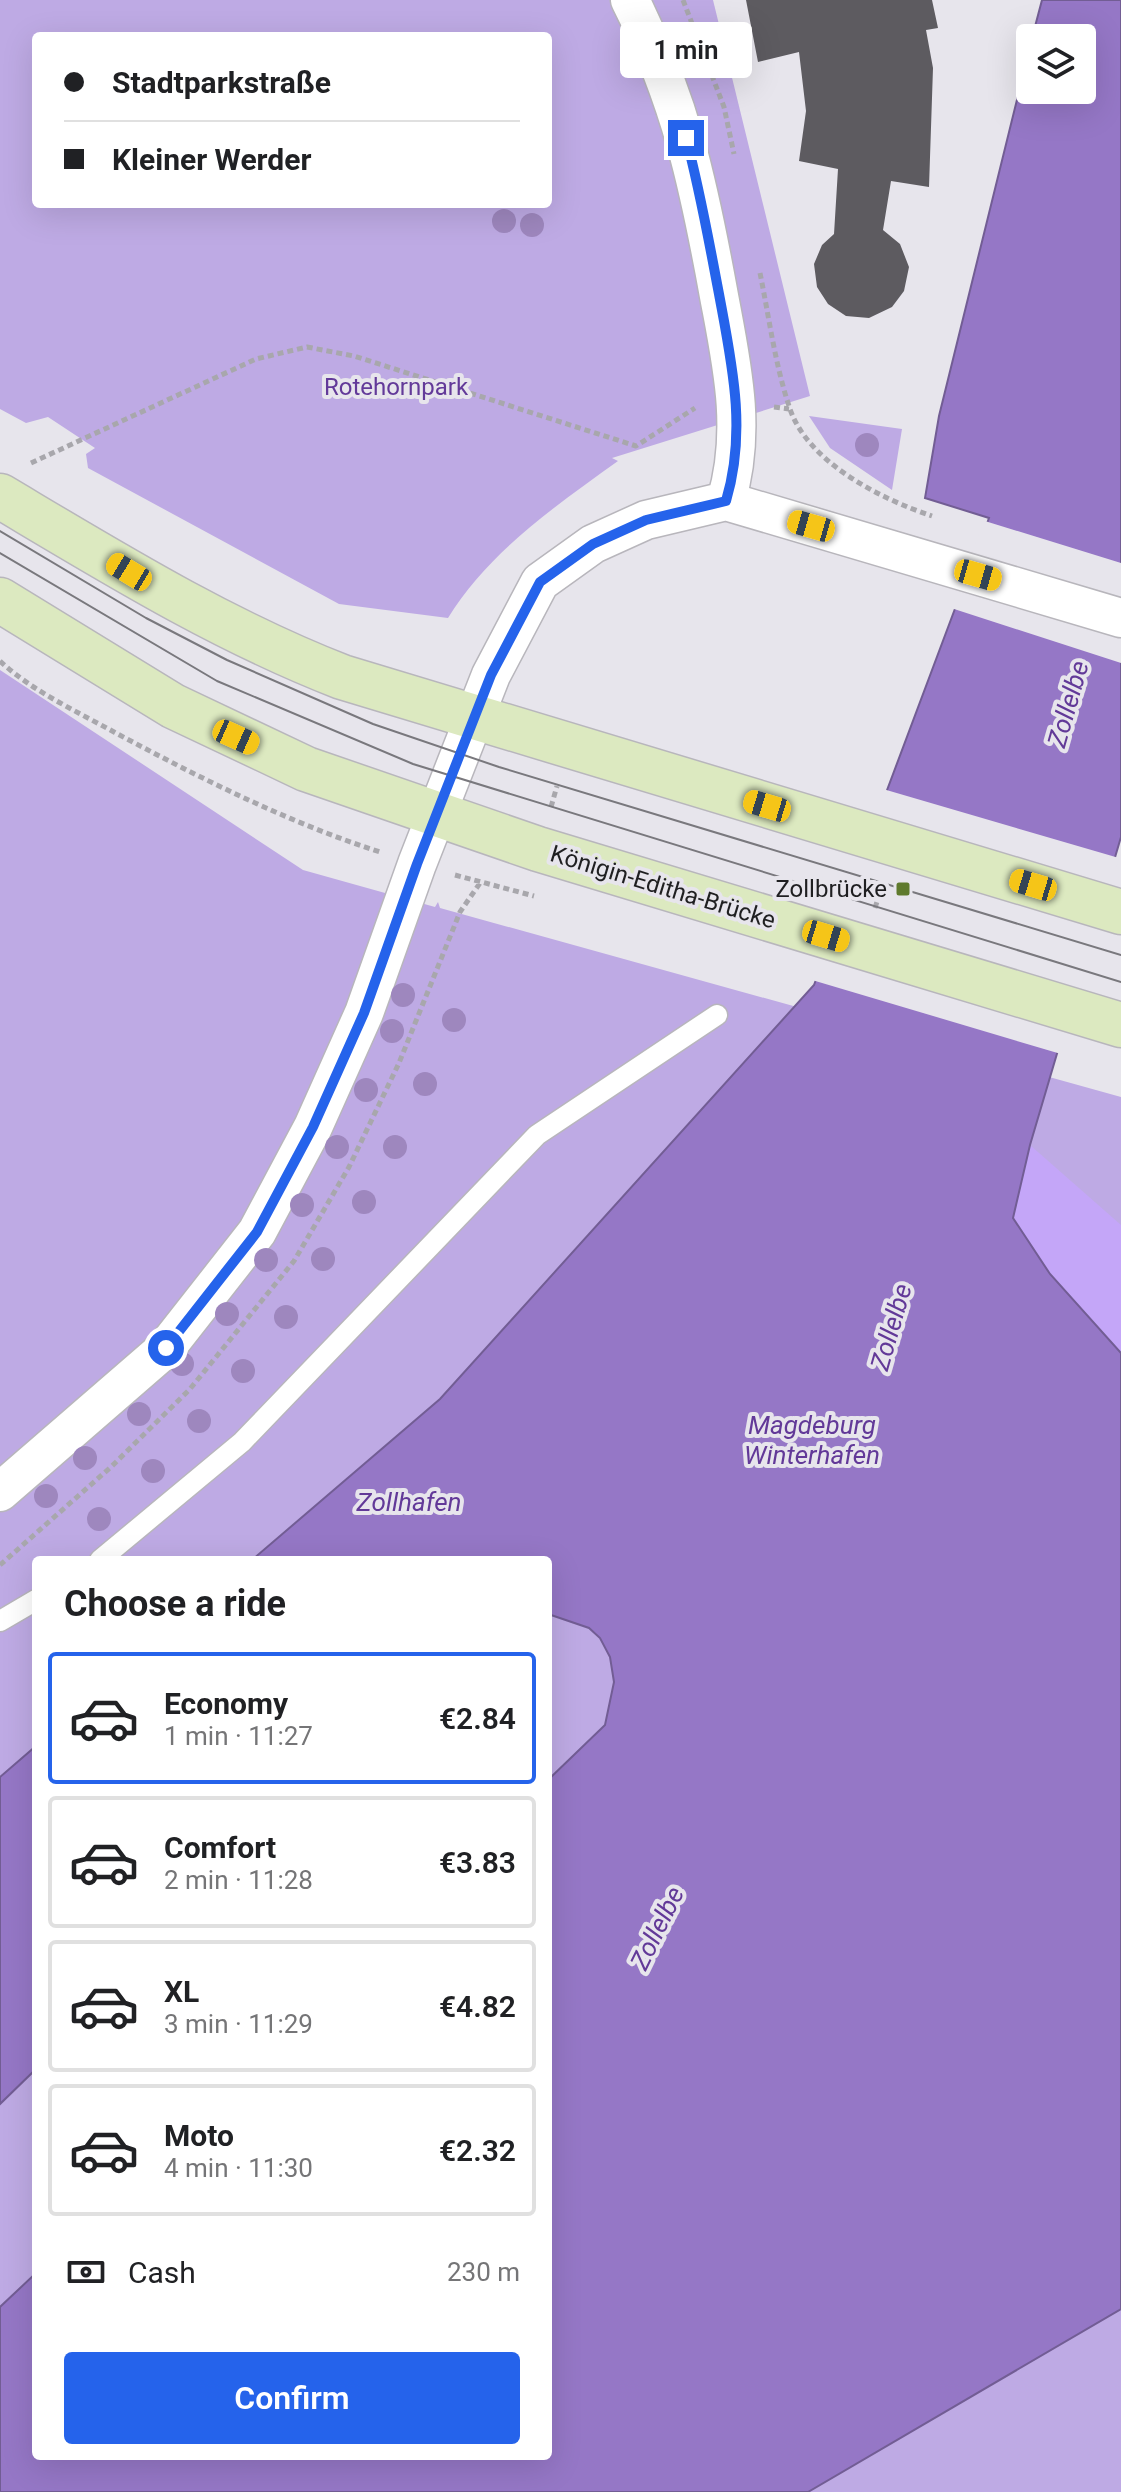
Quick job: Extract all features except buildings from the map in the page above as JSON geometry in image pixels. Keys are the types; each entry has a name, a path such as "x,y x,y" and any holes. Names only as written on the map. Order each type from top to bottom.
{"main road":[{"path":"0,496 192,608 281,653 475,720 1121,912"},
{"name":"Königin-Editha-Brücke","path":"0,600 23,618 173,706 306,769 538,849 1121,1025"}],"street":[{"path":"630,0 669,82 701,194 737,402 737,440 726,501"},
{"path":"2,1486 166,1348 257,1232 313,1127 364,1013 436,816 504,645 540,582 593,544 646,520 726,501 1121,618"}],"lane":[{"path":"105,1556 242,1442 537,1135 717,1015"},
{"path":"0,1621 32,1602"}],"path":[{"path":"38,473 25,466 256,359 307,347 354,356 636,446 707,401 789,409 807,440 845,472 902,506 929,515"},
{"path":"523,896 570,747"}],"green space":[{"name":"Rotehornpark","path":"0,0 713,0 810,396 612,458 618,461 503,551 464,594 448,618 339,604 88,468 86,454 95,448 48,417 26,423 0,409"},
{"path":"809,416 902,429 892,490 830,448"},
{"name":"Magdeburg Winterhafen","path":"0,670 303,870 435,907 438,902 440,908 1121,1097 1121,2492 0,2492"}],"shaded area":[{"path":"1030,1145 1121,1225 1121,1353 1050,1274 1013,1218"}],"water":[{"name":"Magdeburg Winterhafen","path":"1042,0 1121,0 1121,837 1030,1145 1013,1218 1050,1274 1121,1353 1121,2309 808,2492 0,2492 0,2307 32,2277 32,2460 552,2460 552,1776 605,1725 614,1682 610,1657 600,1638 589,1628 552,1615 552,1556 257,1556 440,1399 814,985 989,518 925,498 939,416 1016,104 1096,104 1096,24 1036,24"},
{"path":"32,1749 32,2073 0,2104 0,1777"}],"pier":[{"path":"984,521 1121,563 1121,663 951,608"},
{"path":"883,789 1119,858 1061,1054 812,980"}],"tram line":[{"path":"0,531 146,618 227,660 373,724 499,767 1121,955"},
{"path":"0,553 217,681 413,764 1121,982"}],"place":[{"name":"Zollbrücke","path":"903,889"}],"route":[{"path":"166,1348 257,1232 313,1127 364,1013 417,864 491,675 504,645 540,582 593,544 646,520 726,501 737,440 735,386 701,194 686,138"}],"water label":[{"name":"Zollelbe","path":"1068,704"},
{"name":"Zollelbe","path":"891,1327"},
{"name":"Zollhafen","path":"409,1502"},
{"name":"Zollelbe","path":"657,1928"}]}
